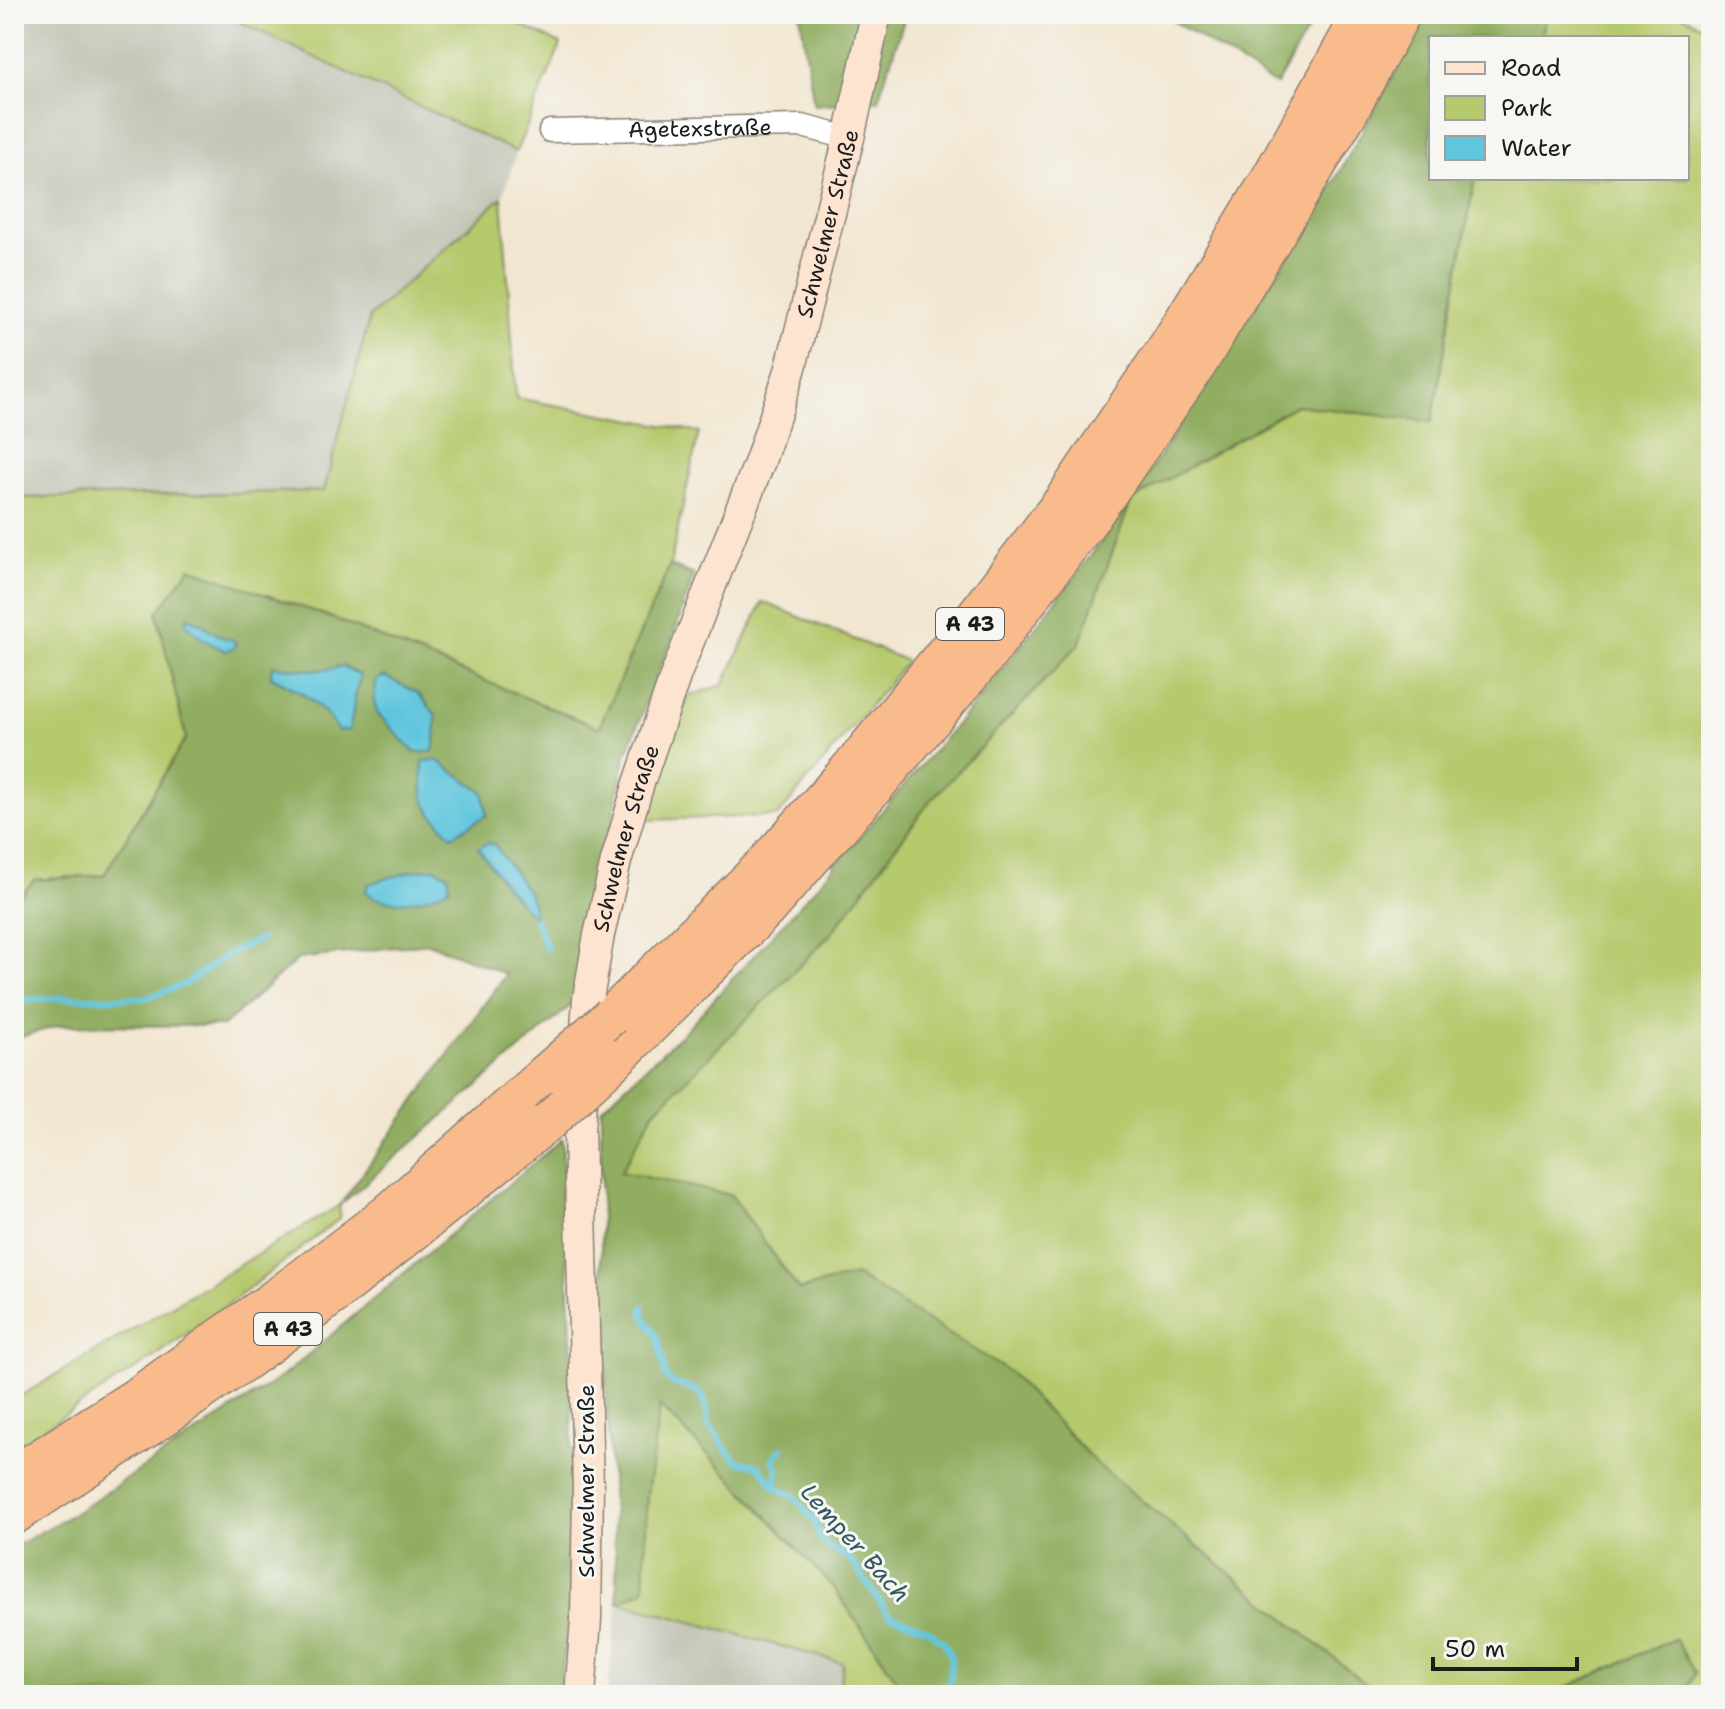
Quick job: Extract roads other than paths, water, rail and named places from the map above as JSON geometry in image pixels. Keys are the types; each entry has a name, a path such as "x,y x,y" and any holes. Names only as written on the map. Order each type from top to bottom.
{"highway":[{"name":"A 43","path":"14,1475 141,1394 386,1215 611,1016 766,863 856,762 976,615 1063,501 1170,343 1268,183 1362,14"},
{"name":"A 43","path":"14,1515 160,1421 395,1247 548,1122 765,911 988,654 1094,513 1197,365 1348,113 1401,14"}],"main road":[{"name":"Schwelmer Straße","path":"580,1695 586,1620 588,1487 579,1131 590,986 612,876 629,816 676,674 760,461 790,371 849,138 876,14"}],"street":[{"name":"Agetexstraße","path":"550,131 802,126 849,138"}],"water":[{"path":"187,617 233,640 236,644 234,648 225,651 202,639 186,623"},
{"path":"272,666 316,670 342,666 360,675 350,730 338,731 318,705 271,677"},
{"path":"381,677 418,693 436,715 432,752 414,752 377,713 374,701 376,682"},
{"path":"437,760 483,792 487,815 452,836 430,810 424,796 423,761"},
{"path":"487,843 494,844 530,895 535,919 478,848"},
{"path":"435,868 448,875 450,887 431,896 396,902 385,901 366,892 368,884"}],"waterway":[{"name":"Lemper Bach","path":"535,919 547,949"},
{"path":"14,1001 146,998 185,984 233,951 261,939"},
{"name":"Lemper Bach","path":"643,1307 643,1314 658,1338 666,1377 673,1383 698,1391 704,1399 709,1425 737,1461 759,1466 775,1487 793,1495 815,1522 825,1544 850,1559 889,1615 927,1629 945,1643 951,1657 949,1695"},
{"path":"775,1487 778,1469 773,1459 782,1448"}]}
